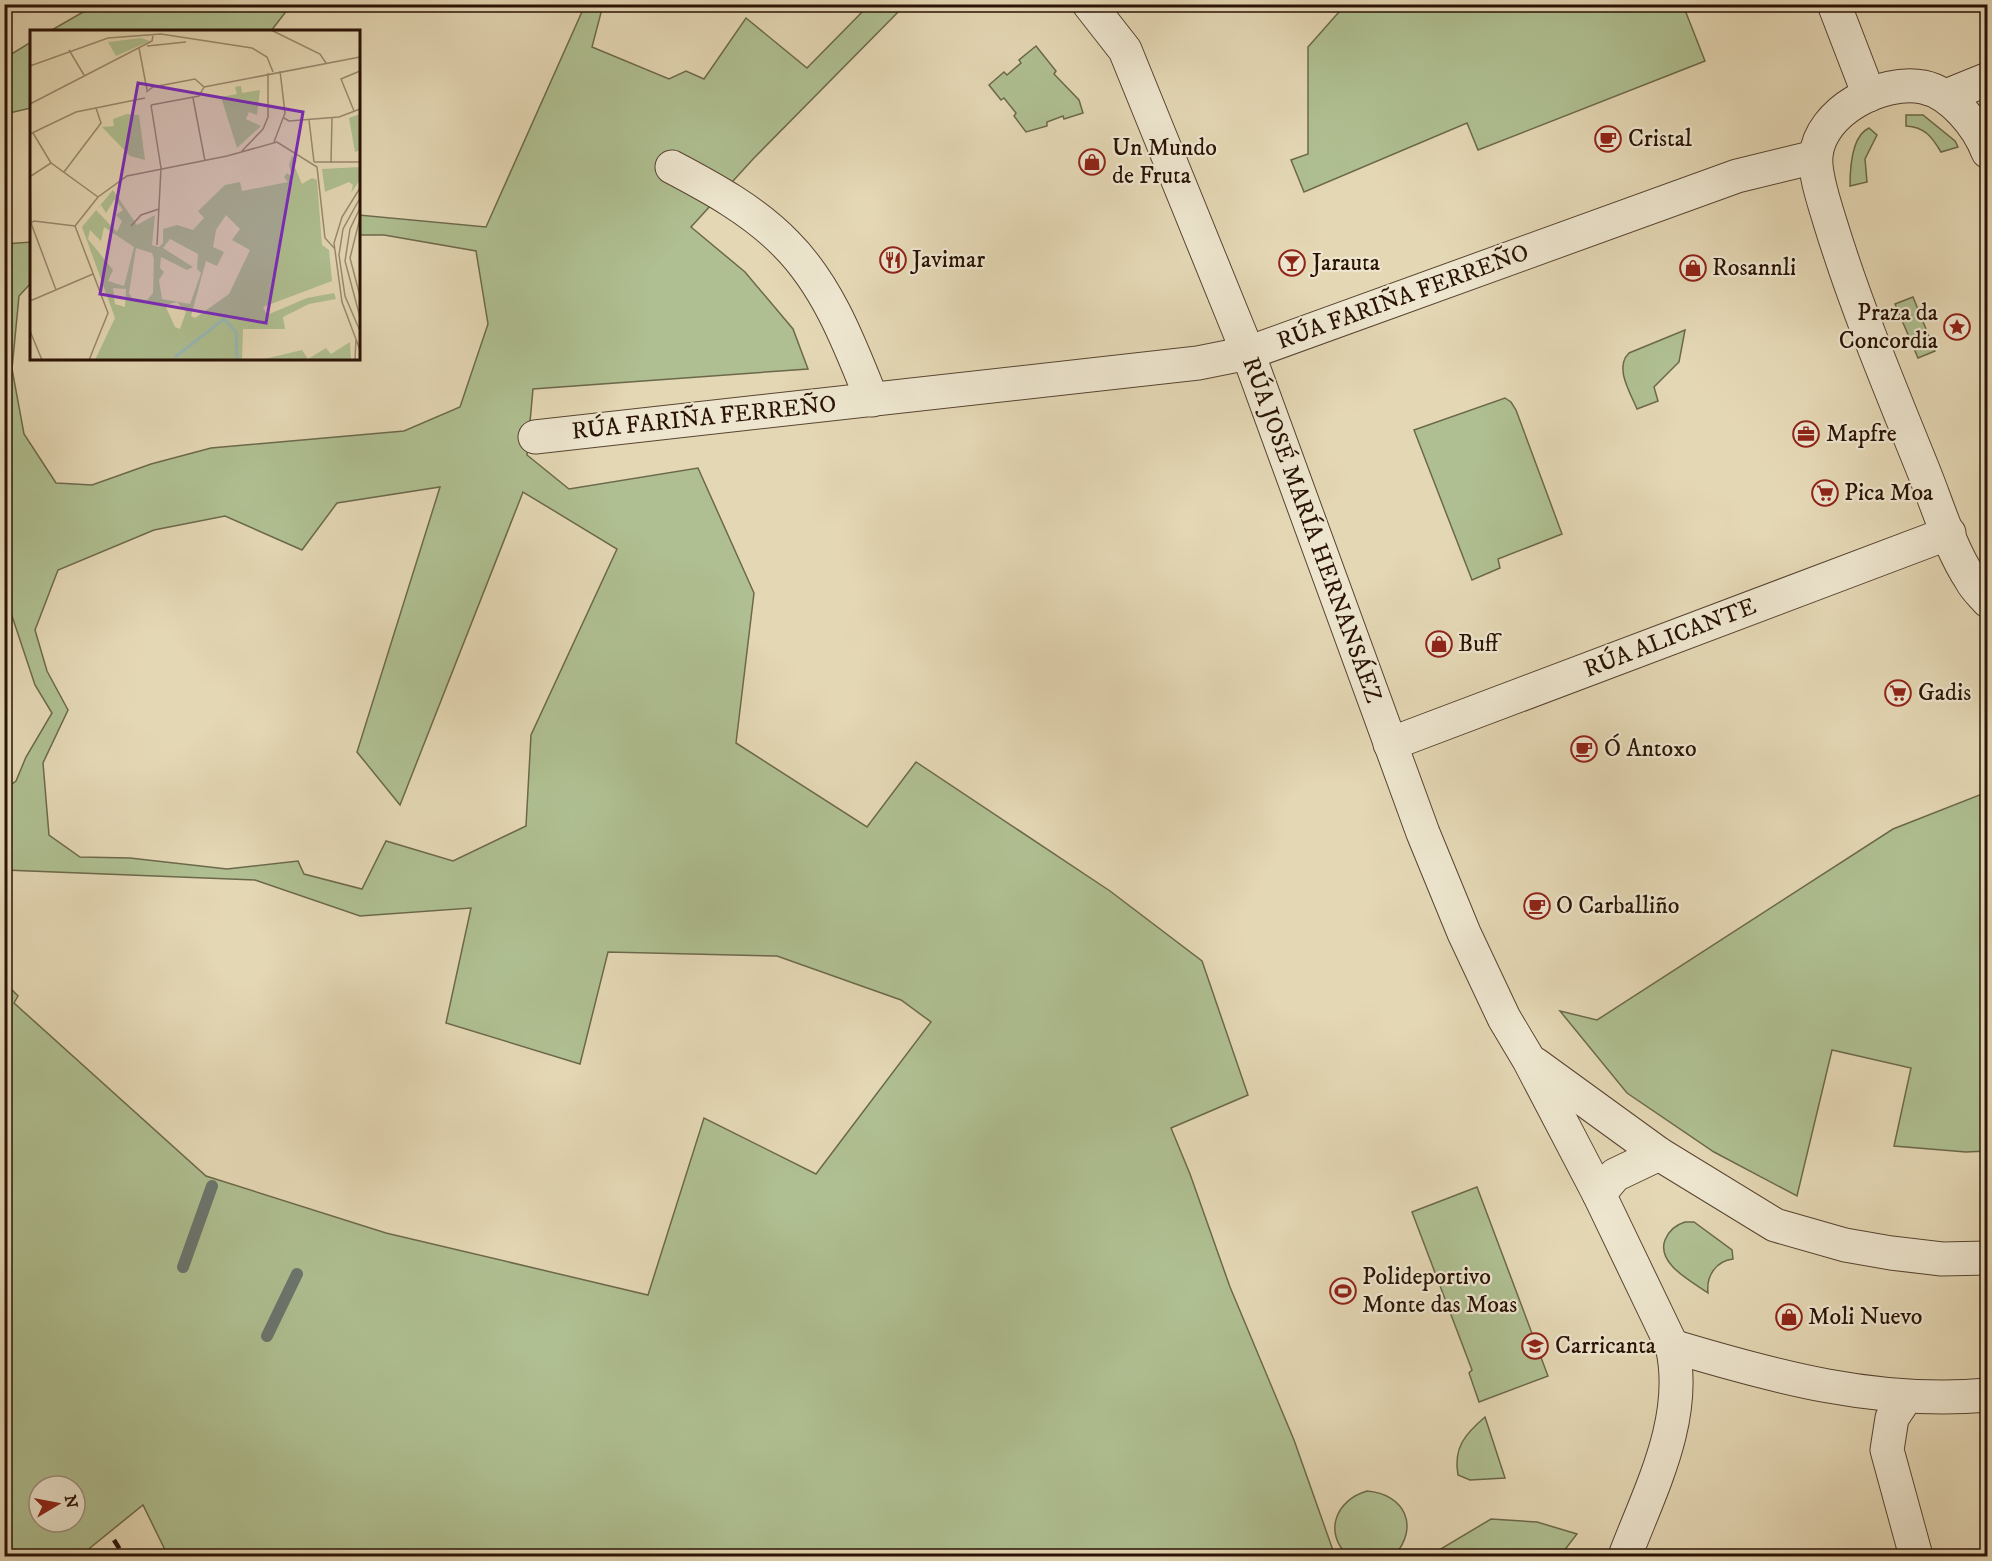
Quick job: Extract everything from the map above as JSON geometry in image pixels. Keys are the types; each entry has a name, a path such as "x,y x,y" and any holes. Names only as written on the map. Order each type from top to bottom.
{"street":[{"name":"RÚA JOSÉ MARÍA HERNANSÁEZ","path":"1089,4 1125,50 1248,353 1390,744 1464,933 1504,1018 1529,1060 1599,1194 1672,1346 1677,1368 1673,1423 1625,1557"},
{"path":"1834,4 1869,95"},
{"path":"1946,96 1988,79"},
{"path":"1988,152 1964,114 1946,96 1923,87 1896,88 1869,95 1845,108 1830,121 1821,137 1815,157 1823,199 1843,265 1949,533 1970,579 1988,602"},
{"name":"RÚA FARIÑA FERREÑO","path":"536,437 1198,363 1248,353 1737,176 1815,157"},
{"name":"RÚA FARIÑA FERREÑO","path":"672,167 747,211 786,243 814,277 836,317 872,400"},
{"name":"RÚA ALICANTE","path":"1390,744 1949,533"},
{"name":"RÚA JOSÉ MARÍA HERNANSÁEZ","path":"1529,1060 1659,1154 1775,1224 1845,1245 1892,1253 1942,1259 1988,1258"},
{"path":"1599,1194 1615,1175 1659,1154"},
{"path":"1672,1346 1770,1376 1830,1388 1906,1396 1988,1395"},
{"path":"1906,1396 1892,1418 1887,1450 1916,1557"}],"green space":[{"path":"97,4 291,4 272,30 52,30"},
{"path":"1346,4 1683,5 1705,61 1478,150 1467,123 1304,192 1291,160 1308,154 1308,47"},
{"path":"585,5 603,5 592,47 669,79 686,71 704,79 746,18 807,68 869,5 905,5 754,158 691,227 745,272 793,329 808,369 533,389 527,455 569,489 698,468 754,593 736,743 867,827 916,762 1110,891 1202,961 1248,1095 1171,1128 1190,1174 1230,1287 1294,1440 1335,1556 168,1556 143,1505 80,1556 5,1556 4,982 18,996 14,1003 206,1176 386,1233 648,1295 704,1118 816,1174 931,1022 901,1000 777,956 608,952 580,1064 446,1023 471,908 360,916 255,880 5,870 5,789 16,781 26,757 52,713 35,685 10,610 5,613 5,244 30,242 30,284 19,296 12,369 24,434 56,483 92,485 151,464 211,448 404,431 460,407 488,324 476,251 384,235 360,235 360,215 486,227","holes":["440,487 357,752 400,805 523,492 617,549 531,735 526,826 453,861 386,841 362,889 304,874 298,861 227,869 130,858 80,857 49,835 43,763 68,710 47,671 35,630 58,570 154,530 225,516 302,550 337,503"]},
{"path":"30,43 30,108 5,114 5,58"},
{"path":"1036,46 1056,71 1054,74 1079,100 1083,113 1064,119 1063,116 1047,122 1047,126 1026,132 1014,116 1016,113 989,85 1004,72 1007,75 1021,63 1019,60"},
{"path":"1906,115 1923,115 1955,141 1958,147 1941,152 1923,131 1906,126"},
{"path":"1869,128 1877,135 1865,159 1867,182 1850,186 1851,162 1855,145 1858,138"},
{"path":"1913,297 1935,351 1918,358 1895,304"},
{"path":"1685,330 1679,362 1654,387 1658,401 1637,409 1627,388 1623,372 1625,359 1629,353"},
{"path":"1505,398 1516,410 1562,534 1498,559 1500,568 1472,580 1414,430"},
{"path":"1987,792 1987,1151 1966,1152 1894,1146 1911,1068 1832,1050 1797,1196 1714,1152 1627,1093 1560,1011 1597,1020 1893,829"},
{"path":"1477,1187 1548,1376 1479,1402 1469,1373 1472,1370 1412,1212"},
{"path":"1685,1222 1694,1222 1732,1250 1733,1259 1727,1260 1713,1270 1708,1293 1685,1278 1666,1257 1664,1249 1667,1236 1673,1228"},
{"path":"1485,1417 1505,1478 1470,1480 1458,1475 1457,1457 1466,1436"},
{"path":"1367,1491 1391,1498 1404,1514 1407,1523 1406,1534 1394,1556 1348,1556 1340,1547 1336,1537 1336,1518 1347,1502"},
{"path":"1491,1519 1537,1522 1577,1534 1560,1556 1429,1556"}],"waterway":[{"path":"183,1267 212,1186"},
{"path":"267,1336 297,1274"}],"railway":[{"path":"114,1540 124,1556"}],"place":[{"name":"Cristal","path":"1608,139"},
{"name":"Un Mundo de Fruta","path":"1092,162"},
{"name":"Javimar","path":"893,260"},
{"name":"Jarauta","path":"1292,263"},
{"name":"Rosannli","path":"1693,268"},
{"name":"Praza da Concordia","path":"1957,327"},
{"name":"Mapfre","path":"1806,434"},
{"name":"Pica Moa","path":"1825,493"},
{"name":"Buff","path":"1439,644"},
{"name":"Gadis","path":"1898,693"},
{"name":"Ó Antoxo","path":"1584,749"},
{"name":"O Carballiño","path":"1537,906"},
{"name":"Polideportivo Monte das Moas","path":"1343,1291"},
{"name":"Moli Nuevo","path":"1789,1317"},
{"name":"Carricanta","path":"1535,1346"}]}
